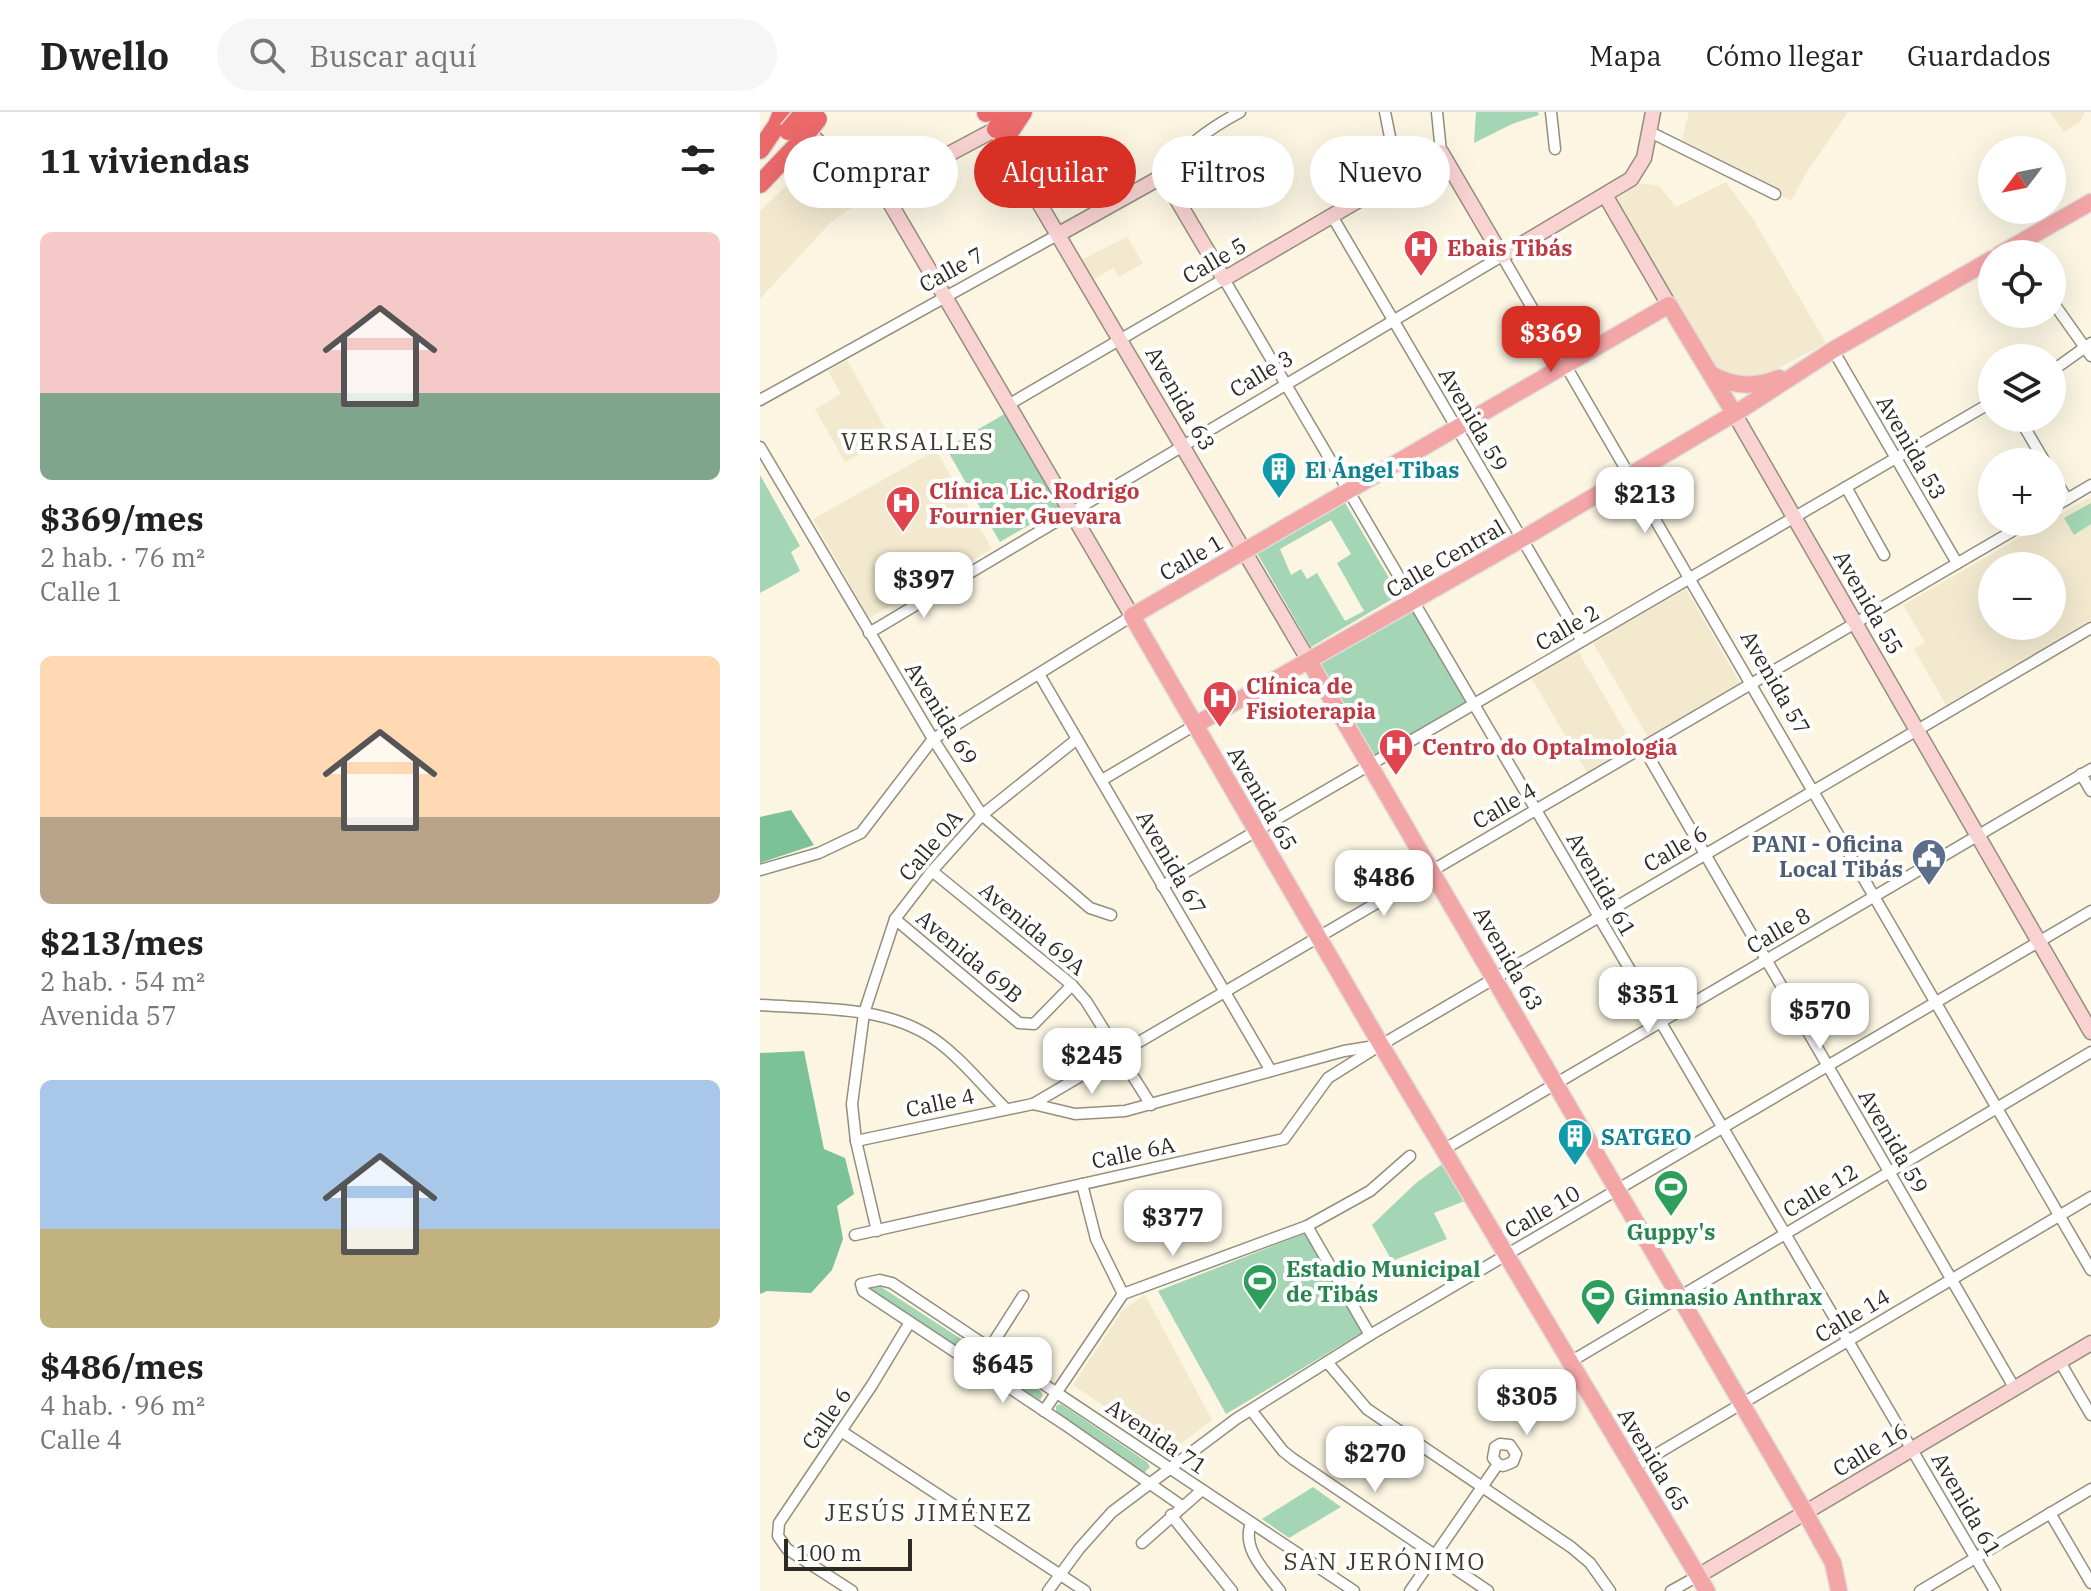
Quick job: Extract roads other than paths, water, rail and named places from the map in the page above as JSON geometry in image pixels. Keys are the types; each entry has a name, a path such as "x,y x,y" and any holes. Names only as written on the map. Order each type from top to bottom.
{"highway":[{"path":"1004,136 1006,112"},
{"path":"1007,136 1023,112"},
{"path":"760,150 788,123 815,114"},
{"path":"760,159 788,123"},
{"path":"760,184 788,123"}],"main road":[{"path":"2029,240 2091,202"},
{"name":"Calle Central","path":"1195,725 1522,539 1734,413 1806,366 1978,267"},
{"name":"Calle 1","path":"1132,616 1669,305"},
{"name":"Avenida 55","path":"1669,305 1734,413"},
{"name":"Calle Central","path":"1711,374 1723,381 1752,385 1767,383 1806,366"},
{"name":"Avenida 65","path":"1132,616 1381,1045 1707,1591"},
{"name":"Avenida 63","path":"1309,661 1806,1514 1833,1563 1839,1591"}],"street":[{"name":"Avenida 63","path":"986,112 1000,136"},
{"path":"1011,136 1030,112"},
{"path":"1201,136 1240,112"},
{"path":"1385,112 1390,136"},
{"name":"Avenida 57","path":"1437,112 1439,136"},
{"path":"1551,112 1555,149"},
{"name":"Calle 3","path":"869,633 1631,179 1640,169 1653,112"},
{"path":"1650,132 1775,194"},
{"name":"Avenida 57","path":"1450,167 2091,1270"},
{"name":"Calle 7","path":"760,400 1152,182"},
{"name":"Avenida 55","path":"1605,195 1669,305"},
{"name":"Avenida 65","path":"893,208 1132,616"},
{"name":"Avenida 63","path":"1043,208 1309,661"},
{"path":"1182,208 1224,279"},
{"name":"Calle 5","path":"1008,405 1346,208"},
{"name":"Avenida 59","path":"1332,216 1582,641"},
{"name":"Avenida 61","path":"1224,279 1995,1591"},
{"path":"2066,319 2089,349 2066,363"},
{"name":"Avenida 53","path":"1833,350 1957,563"},
{"name":"Calle 2","path":"1162,886 1978,410"},
{"name":"Avenida 55","path":"1734,413 2091,1032"},
{"name":"Avenida 69","path":"760,447 869,633 982,815 1090,908 1111,915"},
{"path":"2067,499 2091,485"},
{"path":"1846,487 1884,555"},
{"name":"Calle 4","path":"856,1141 1033,1104 2004,536"},
{"name":"Calle 1","path":"760,870 819,853 861,833 933,739 1132,616"},
{"name":"Calle 6","path":"1033,1104 1075,1114 1125,1111 1344,1051 1381,1045 2091,628"},
{"name":"Avenida 67","path":"1039,674 1271,1071"},
{"name":"Calle Central","path":"1102,780 1195,725"},
{"name":"Calle 0A","path":"864,1013 895,919 932,871 982,815 1077,739"},
{"name":"Avenida 59","path":"1643,747 2015,1389"},
{"path":"2086,772 2091,791"},
{"name":"Calle 8","path":"1443,1150 2086,772"},
{"name":"Avenida 69A","path":"932,871 1072,985 1086,1001 1151,1105"},
{"name":"Calle 10","path":"1048,1591 1099,1525 1150,1483 1251,1410 1506,1254 2091,911"},
{"name":"Avenida 69B","path":"895,919 1019,1023 1034,1024 1072,985"},
{"path":"760,1005 864,1013 911,1026 936,1040 1005,1108"},
{"path":"864,1013 852,1104 856,1141 877,1231"},
{"name":"Calle 6A","path":"855,1235 1284,1139 1328,1078 1381,1045"},
{"path":"1344,1051 1350,1062"},
{"name":"Calle 12","path":"1570,1362 2091,1052"},
{"path":"1044,1411 1123,1294 1307,1226 1370,1191 1410,1156"},
{"path":"1082,1184 1096,1239 1123,1294"},
{"name":"Calle 14","path":"1633,1468 2091,1197"},
{"path":"1307,1226 1370,1335"},
{"name":"Avenida 71","path":"1182,1506 861,1290 861,1284 880,1280 892,1283 1354,1591"},
{"path":"977,1368 1023,1296"},
{"name":"Calle 6","path":"852,1591 787,1549 778,1536 779,1523 910,1322"},
{"name":"Calle 16","path":"1671,1591 2091,1343"},
{"path":"1327,1362 1367,1409 1571,1547 1590,1563 1610,1591"},
{"path":"2060,1362 2091,1415"},
{"path":"1251,1410 1293,1459 1488,1591"},
{"path":"841,1431 1085,1591"},
{"path":"1410,1591 1498,1464"},
{"path":"1920,1591 2091,1489"},
{"path":"1142,1543 1202,1490"},
{"path":"2050,1513 2091,1583"},
{"path":"1171,1515 1232,1591"},
{"path":"1251,1523 1248,1541 1254,1555 1280,1591"},
{"name":"Avenida 63","path":"1833,1563 1849,1591"}],"place":[{"name":"Ebais Tibás","path":"1421,278"},
{"name":"El Ángel Tibas","path":"1279,500"},
{"name":"Clínica Lic. Rodrigo Fournier Guevara","path":"903,534"},
{"name":"Clínica de Fisioterapia","path":"1220,729"},
{"name":"Centro do Optalmologia","path":"1396,777"},
{"name":"PANI - Oficina Local Tibás","path":"1929,887"},
{"name":"SATGEO","path":"1575,1167"},
{"name":"Guppy's","path":"1671,1218"},
{"name":"Estadio Municipal de Tibás","path":"1260,1312"},
{"name":"Gimnasio Anthrax","path":"1598,1327"}],"district":[{"name":"VERSALLES","path":"918,441"},
{"name":"JESÚS JIMÉNEZ","path":"929,1512"},
{"name":"SAN JERÓNIMO","path":"1385,1561"}]}
